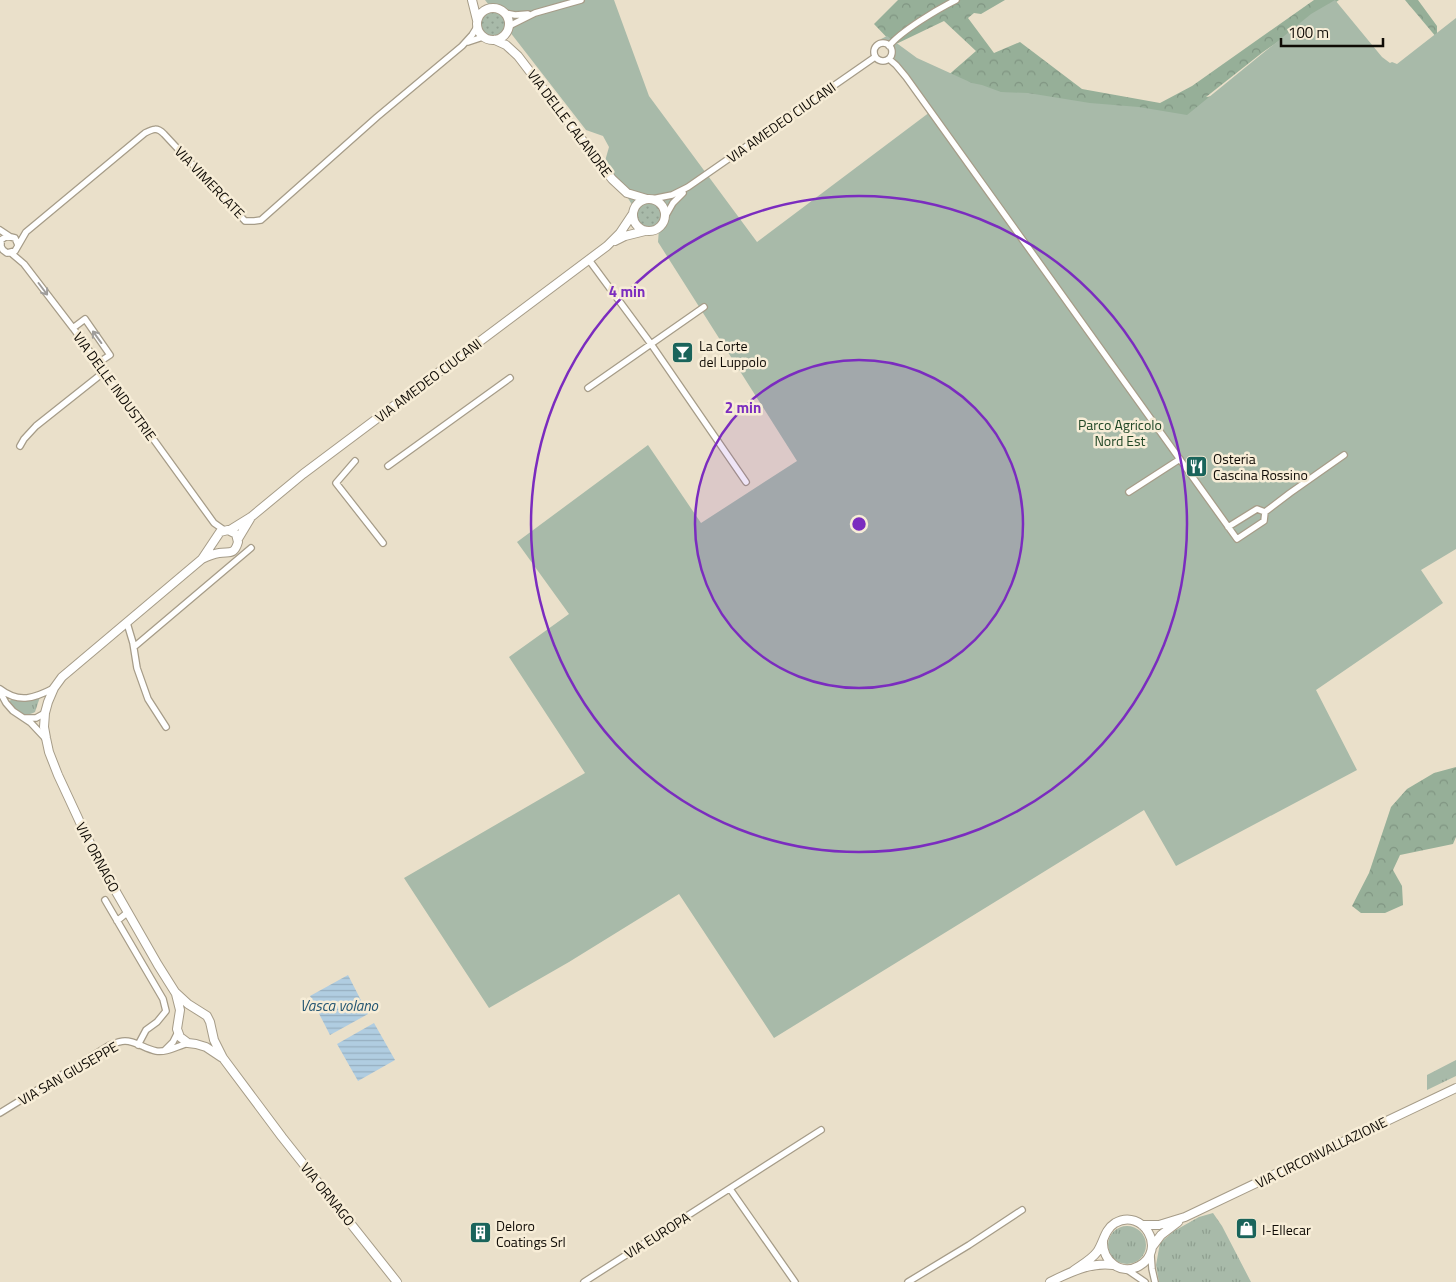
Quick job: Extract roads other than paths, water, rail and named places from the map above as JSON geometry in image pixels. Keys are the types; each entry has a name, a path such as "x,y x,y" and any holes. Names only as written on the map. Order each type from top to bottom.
{"main road":[{"path":"472,0 480,33 484,37"},
{"path":"477,0 491,8 500,9 505,13"},
{"path":"477,23 483,11 491,8"},
{"name":"VIA DELLE CALANDRE","path":"505,13 508,19 511,42 518,56"},
{"path":"495,40 504,35 509,27"},
{"name":"VIA DELLE CALANDRE","path":"484,37 507,46 518,56 606,172 622,189 629,201 632,214"},
{"name":"VIA DELLE CALANDRE","path":"622,189 630,194 649,199"},
{"path":"649,199 658,202 662,206 665,217"},
{"name":"VIA AMEDEO CIUCANI","path":"45,713 54,688 67,672 202,559 221,534 251,517 303,474 607,246 622,231 637,204 649,199"},
{"path":"632,214 636,226 646,231"},
{"name":"VIA AMEDEO CIUCANI","path":"607,246 626,236 657,229 665,217"},
{"name":"VIA AMEDEO CIUCANI","path":"202,559 234,550 251,517"},
{"path":"222,552 217,548 221,534 236,534 238,539"},
{"name":"VIA ORNAGO","path":"45,713 44,727 46,738 58,776 84,831 128,912 175,992 180,1010 177,1027 182,1040 213,1051 222,1058"},
{"name":"VIA ORNAGO","path":"175,992 207,1017 222,1058 397,1282"},
{"path":"178,1020 186,1012 192,1010 199,1011"},
{"path":"193,1044 206,1039 210,1028"},
{"name":"VIA CIRCONVALLAZIONE","path":"1070,1273 1094,1255 1103,1242 1107,1230 1117,1222 1130,1220 1142,1225 1159,1225 1185,1217 1456,1088"},
{"name":"VIA CIRCONVALLAZIONE","path":"1050,1282 1097,1264 1114,1265 1126,1269 1140,1266 1147,1260 1151,1250 1164,1232 1185,1217"},
{"path":"1142,1225 1150,1236 1151,1250"},
{"path":"1103,1242 1105,1255 1114,1265"}],"street":[{"path":"505,13 516,15 535,13 581,0"},
{"path":"889,46 910,28 956,0"},
{"path":"509,27 535,13"},
{"name":"VIA VIMERCATE","path":"18,245 26,232 144,133 153,128 160,130 164,134 245,220 261,220 377,117 462,46 472,35 477,23"},
{"name":"VIA VIMERCATE","path":"462,46 475,39 484,37"},
{"path":"889,46 883,44 877,46 874,52 875,57 881,61 889,59"},
{"path":"889,46 891,51 889,59"},
{"name":"VIA AMEDEO CIUCANI","path":"649,199 672,195 688,187 875,57"},
{"path":"889,59 906,77 1142,410 1180,459 1236,539 1264,521 1264,512"},
{"name":"VIA AMEDEO CIUCANI","path":"665,217 673,203 688,187"},
{"path":"0,230 16,239 18,245 16,250 0,258"},
{"name":"VIA VIMERCATE","path":"10,236 26,232"},
{"path":"10,236 4,238 0,246 4,251 10,253"},
{"name":"VIA DELLE INDUSTRIE","path":"10,253 24,264 221,534"},
{"path":"589,260 651,344 746,482"},
{"path":"588,388 704,307"},
{"path":"72,328 84,319 90,326 110,354 98,363"},
{"path":"20,446 36,426 104,372"},
{"path":"388,466 510,378"},
{"path":"1264,512 1344,455"},
{"path":"1128,492 1180,459"},
{"path":"355,461 336,483 384,543"},
{"path":"1228,527 1257,509 1264,512"},
{"path":"134,647 251,548"},
{"path":"127,623 134,647 137,668 148,699 166,727"},
{"path":"0,690 12,696 24,698 39,695 54,688"},
{"path":"0,690 10,708 25,718 46,738"},
{"path":"25,718 36,718 45,713"},
{"path":"105,900 163,999 166,1011 157,1022 146,1030 138,1045"},
{"path":"117,921 128,912"},
{"path":"165,1050 173,1042 178,1032"},
{"name":"VIA SAN GIUSEPPE","path":"0,1113 110,1045 124,1041 154,1050 165,1050"},
{"path":"165,1050 193,1044"},
{"name":"VIA EUROPA","path":"584,1282 821,1130"},
{"path":"730,1189 795,1282"},
{"path":"908,1282 1022,1210"},
{"path":"1151,1250 1155,1282"},
{"path":"1126,1269 1145,1282"},
{"path":"1057,1282 1070,1273"}],"water":[{"name":"Vasca volano","path":"348,975 368,1014 330,1035 310,996"},
{"name":"Vasca volano","path":"374,1023 395,1060 358,1081 337,1044"}],"place":[{"name":"La Corte del Luppolo","path":"683,353"},
{"name":"Osteria Cascina Rossino","path":"1197,466"},
{"name":"I-Ellecar","path":"1246,1229"},
{"name":"Deloro Coatings Srl","path":"480,1233"}],"park label":[{"name":"Parco Agricolo Nord Est","path":"1120,432"}]}
